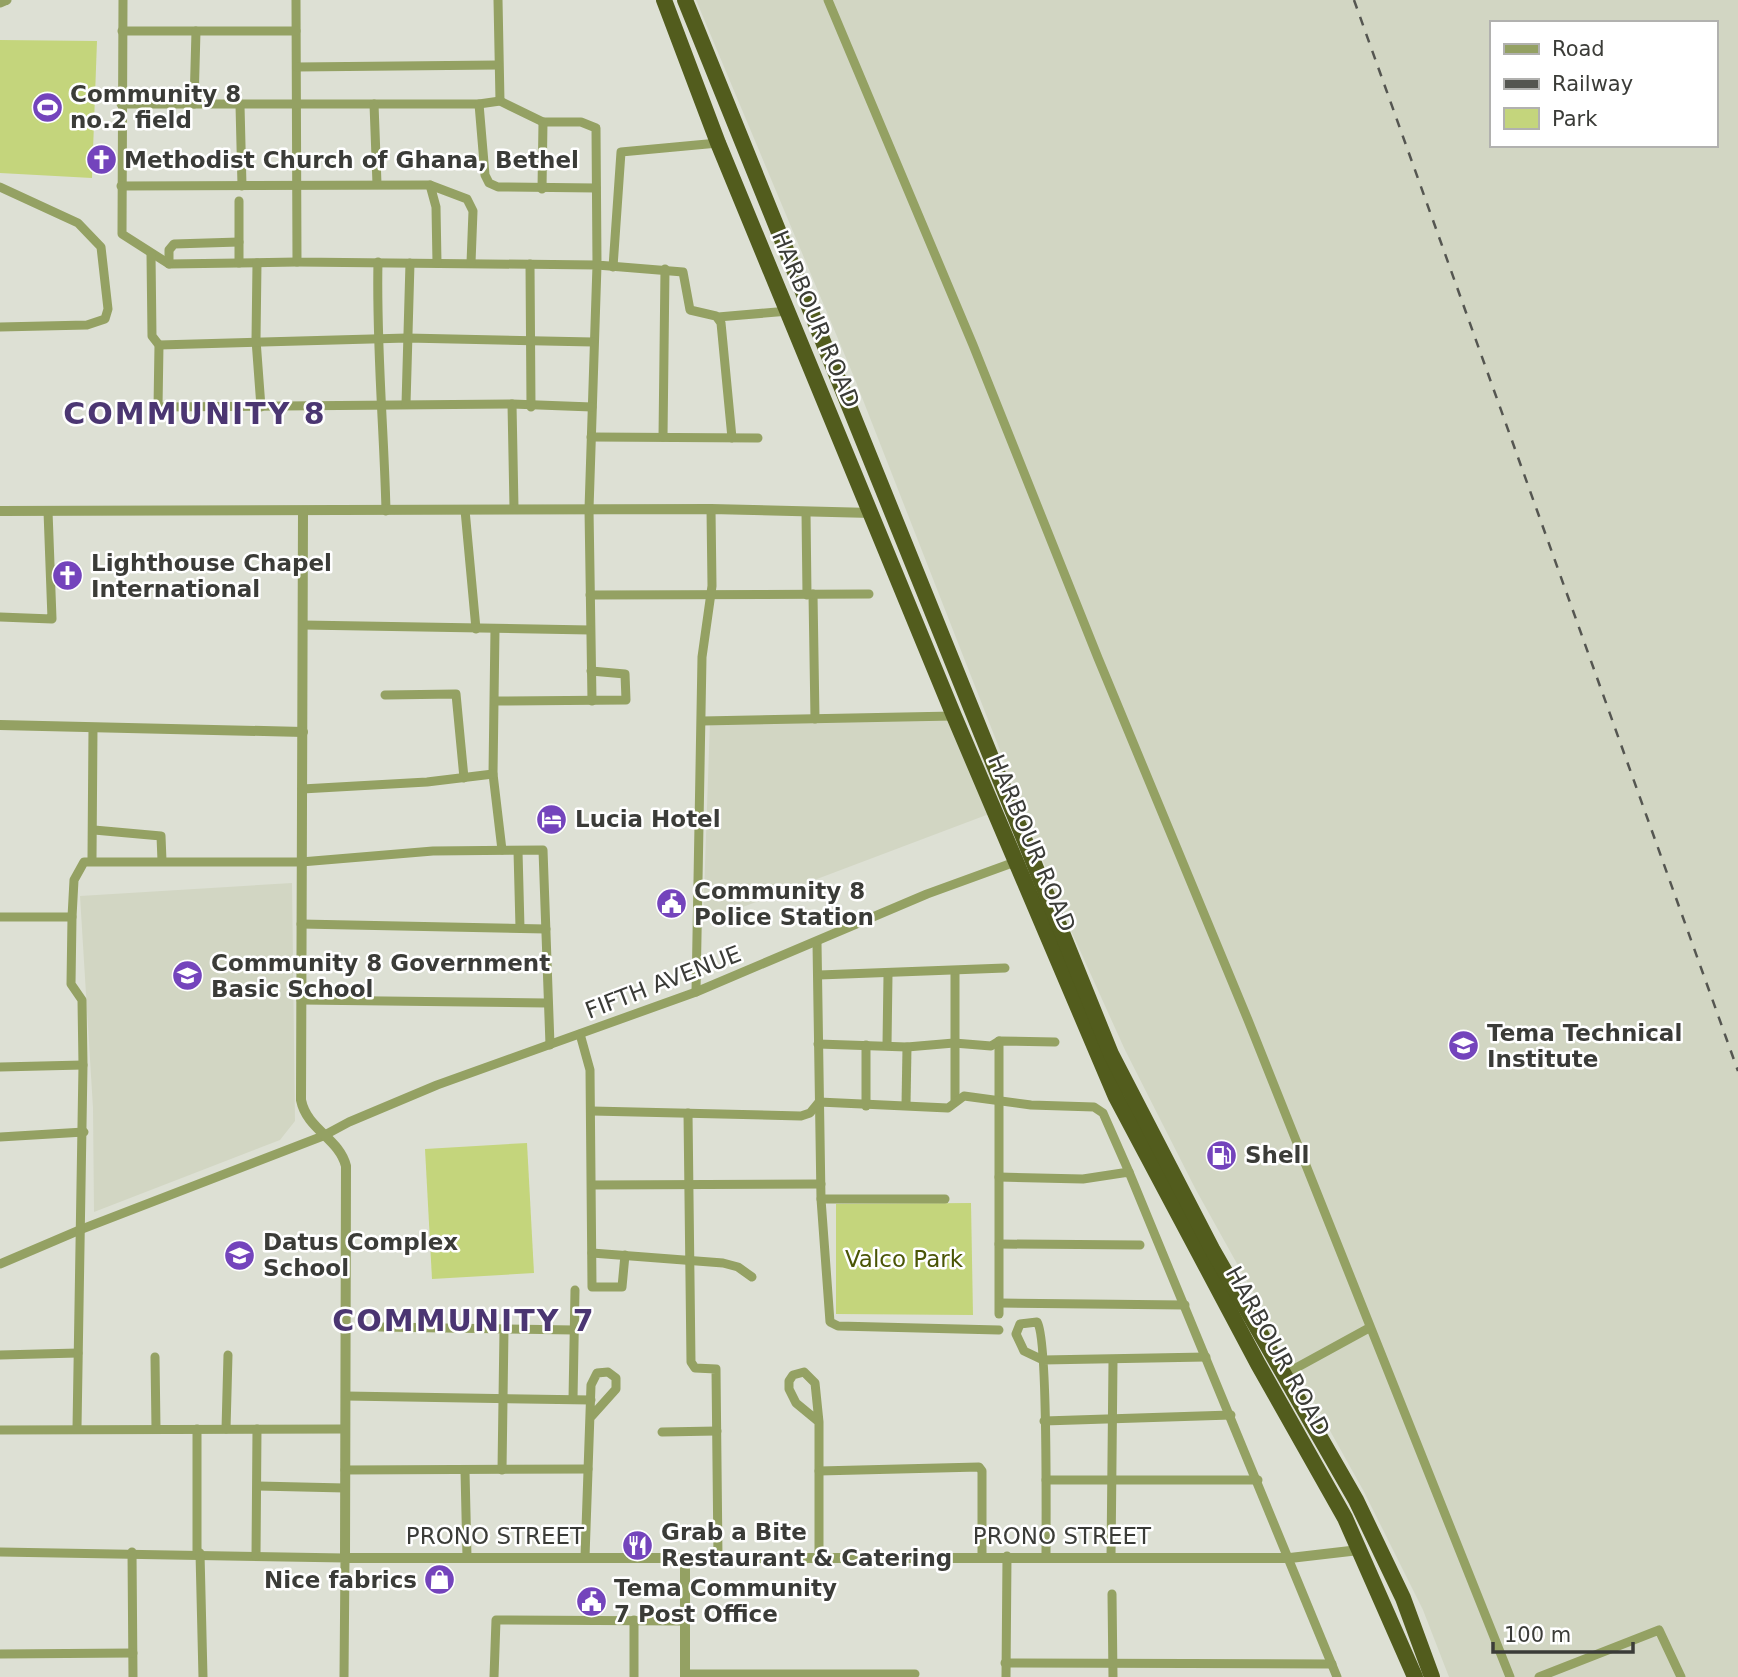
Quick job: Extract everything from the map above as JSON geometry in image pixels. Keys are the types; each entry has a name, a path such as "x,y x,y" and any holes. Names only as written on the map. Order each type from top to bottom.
{"highway":[{"name":"HARBOUR ROAD","path":"664,0 718,143 954,716 1116,1097 1258,1364 1345,1518 1415,1677"},
{"name":"HARBOUR ROAD","path":"685,0 1111,1054 1212,1249 1356,1500 1403,1598 1432,1677"}],"street":[{"path":"0,3 8,0"},
{"path":"123,0 122,234 169,264 378,262 597,265 665,269 683,272 690,310 718,317 789,310"},
{"path":"296,0 298,262"},
{"path":"498,0 500,101"},
{"path":"828,0 973,345 1098,658 1248,1020 1510,1677"},
{"path":"122,31 296,31"},
{"path":"194,104 196,31"},
{"path":"297,67 498,65"},
{"path":"121,104 479,104 500,101 543,122 581,122 596,128 597,265 589,509 592,701"},
{"path":"374,104 377,184"},
{"path":"479,104 485,175 489,183 498,187 596,188"},
{"path":"240,105 242,186"},
{"path":"542,189 543,122"},
{"path":"612,267 621,152 718,143"},
{"path":"121,186 430,185 467,199 473,211 471,263"},
{"path":"430,185 436,207 437,263"},
{"path":"0,187 78,223 101,247 108,309 105,319 87,325 0,327"},
{"path":"239,201 239,263"},
{"path":"169,264 169,250 174,244 239,242"},
{"path":"151,254 152,336 159,345 158,407 383,407 405,404 592,407"},
{"path":"378,262 376,340 383,407 386,511"},
{"path":"257,263 256,340 261,407"},
{"path":"405,404 411,263"},
{"path":"530,264 531,407"},
{"path":"663,437 665,269"},
{"path":"718,317 721,323 732,438"},
{"path":"159,345 256,340 407,338 593,342"},
{"path":"512,404 514,508"},
{"path":"591,438 758,438"},
{"path":"0,511 386,511 514,508 872,513"},
{"path":"696,992 702,657 711,594 711,509"},
{"path":"466,510 476,629"},
{"path":"0,617 52,619 48,511"},
{"path":"303,511 301,1100 308,1120 338,1149 346,1166 344,1677"},
{"path":"806,512 815,719"},
{"path":"590,595 869,594"},
{"path":"303,625 590,630"},
{"path":"495,629 493,774 502,850"},
{"path":"495,701 624,702 627,698 625,674 591,671"},
{"path":"385,695 456,694 464,778"},
{"path":"702,721 954,716"},
{"path":"0,724 303,732"},
{"path":"92,859 93,728"},
{"path":"302,789 493,774"},
{"path":"94,830 161,836 162,861"},
{"path":"76,1428 84,1132 82,1000 71,984 72,917 78,869 92,859 302,862 433,851 543,850 546,1003 550,1045"},
{"path":"518,851 520,928"},
{"name":"FIFTH AVENUE","path":"0,1264 82,1229 323,1136 349,1122 437,1085 696,992 817,943 927,894 1015,862"},
{"path":"0,917 72,917"},
{"path":"300,925 546,929"},
{"path":"817,943 821,1199 828,1318 833,1325 999,1330"},
{"path":"819,975 888,975 1005,968"},
{"path":"955,972 955,1101"},
{"path":"887,1045 888,975"},
{"path":"301,1000 546,1003"},
{"path":"580,1034 589,1062 592,1111 592,1284 595,1288 622,1287 625,1255"},
{"path":"818,1044 907,1047 954,1043 991,1046 999,1041 1055,1042"},
{"path":"999,1041 999,1314"},
{"path":"866,1045 866,1106"},
{"path":"906,1105 907,1047"},
{"path":"0,1068 83,1065"},
{"path":"819,1102 948,1108 964,1096 1097,1108 1103,1113 1258,1480 1337,1677"},
{"path":"592,1111 801,1116 810,1113 819,1102"},
{"path":"688,1113 691,1184 691,1365 716,1369 718,1558"},
{"path":"0,1137 84,1132"},
{"path":"999,1177 1083,1179 1129,1172"},
{"path":"593,1185 821,1184"},
{"path":"821,1199 945,1199"},
{"path":"999,1244 1140,1245"},
{"path":"592,1253 690,1259 738,1267 752,1277"},
{"path":"573,1399 575,1290"},
{"path":"1000,1303 1185,1305"},
{"path":"380,1326 574,1330"},
{"path":"1285,1374 1369,1328"},
{"path":"502,1470 504,1329"},
{"path":"0,1355 78,1353"},
{"path":"226,1429 228,1355"},
{"path":"155,1357 156,1429"},
{"path":"1046,1558 1043,1360 1113,1361 1206,1357"},
{"path":"1111,1558 1113,1361"},
{"path":"585,1557 591,1385 597,1373 608,1372 616,1378 616,1389 590,1418"},
{"path":"818,1422 792,1398 789,1381 793,1375 804,1372 815,1383 818,1422 819,1558"},
{"path":"346,1396 591,1400"},
{"path":"1044,1421 1231,1415"},
{"path":"197,1429 202,1677"},
{"path":"256,1556 257,1429"},
{"path":"0,1430 345,1429"},
{"path":"662,1432 717,1431"},
{"path":"818,1471 979,1467 982,1471 982,1556"},
{"path":"345,1470 588,1469"},
{"path":"466,1471 467,1557"},
{"path":"1046,1480 1258,1480"},
{"path":"258,1486 345,1488"},
{"name":"PRONO STREET","path":"345,1558 1290,1558 1359,1550"},
{"path":"0,1552 199,1553 345,1558"},
{"path":"132,1552 133,1677"},
{"path":"1006,1677 1007,1556"},
{"path":"685,1558 685,1675 915,1674"},
{"path":"1112,1594 1113,1677"},
{"path":"494,1677 496,1620 685,1621"},
{"path":"634,1620 634,1677"},
{"path":"1539,1677 1659,1630 1681,1677"},
{"path":"0,1654 133,1653"},
{"path":"1006,1664 1332,1664"}],"shaded area":[{"path":"696,0 1738,0 1738,1677 1449,1677 1423,1610 1363,1490 1196,1190 1125,1050 1068,924 854,377"},
{"path":"949,720 989,814 703,922 710,721"},
{"name":"Community 8 Government Basic School","path":"292,883 295,1121 280,1140 94,1212 93,1108 80,896"}],"green space":[{"name":"Community 8 no.2 field","path":"0,40 97,41 92,178 0,173"},
{"path":"527,1143 534,1273 432,1279 425,1149"},
{"name":"Valco Park","path":"971,1203 973,1315 836,1314 836,1204"}],"railway":[{"path":"1354,0 1738,1071"}],"place":[{"name":"Community 8 no.2 field","path":"47,107"},
{"name":"Methodist Church of Ghana, Bethel","path":"101,160"},
{"name":"Lighthouse Chapel International","path":"68,576"},
{"name":"Lucia Hotel","path":"552,819"},
{"name":"Community 8 Police Station","path":"671,904"},
{"name":"Community 8 Government Basic School","path":"188,976"},
{"name":"Tema Technical Institute","path":"1464,1046"},
{"name":"Shell","path":"1222,1155"},
{"name":"Datus Complex School","path":"240,1255"},
{"name":"Grab a Bite Restaurant & Catering","path":"638,1545"},
{"name":"Nice fabrics","path":"440,1580"},
{"name":"Tema Community 7 Post Office","path":"591,1601"}],"district":[{"name":"COMMUNITY 8","path":"195,414"},
{"name":"COMMUNITY 7","path":"464,1321"}]}
